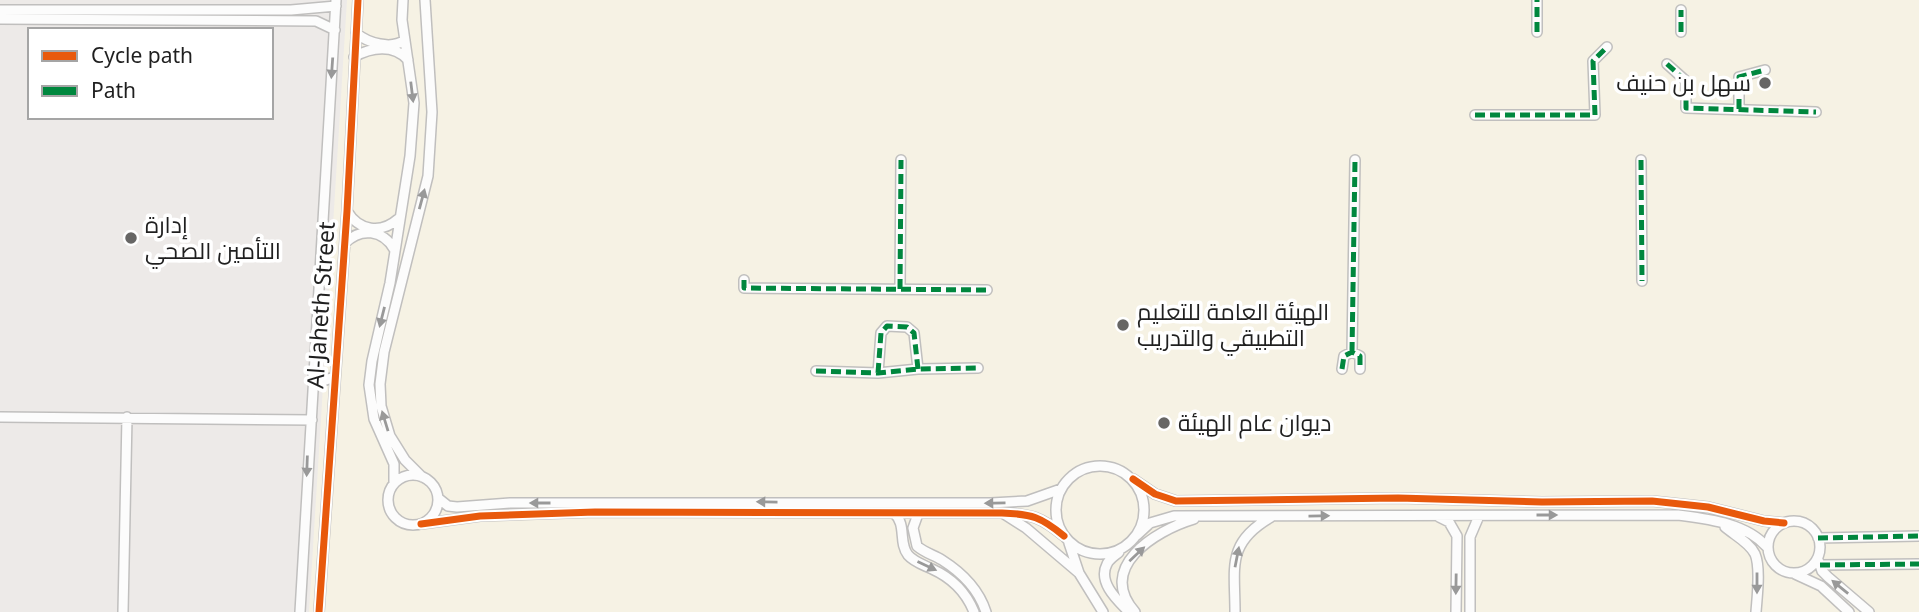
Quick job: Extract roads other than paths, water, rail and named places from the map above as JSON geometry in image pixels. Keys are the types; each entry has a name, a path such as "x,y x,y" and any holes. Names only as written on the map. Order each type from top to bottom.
{"street":[{"name":"Al-Jaheth Street","path":"319,612 345,243 358,0"},
{"path":"403,0 402,20 414,103 410,156 369,385 373,419 394,464 394,483 387,503 393,516 404,524 421,524 510,514 1027,514 1040,517 1080,550 1109,554 1122,549"},
{"path":"425,0 432,112 428,176 384,352 380,384 381,406 390,436 405,460 433,485 438,498 448,506 510,503 1016,503 1061,489"},
{"path":"1537,32 1538,0"},
{"name":"Al-Jaheth Street","path":"300,612 336,3"},
{"path":"0,10 316,9 336,3"},
{"path":"316,9 316,21"},
{"path":"1681,10 1681,32"},
{"path":"0,19 316,21 335,30"},
{"path":"356,33 372,43 394,44 405,40"},
{"path":"1475,115 1595,115 1594,61 1607,47"},
{"path":"354,57 371,49 394,50 402,53 408,60"},
{"path":"1667,64 1686,81 1686,108 1816,112"},
{"path":"1739,109 1740,76 1765,70"},
{"path":"410,156 416,163 429,161"},
{"path":"900,289 901,160"},
{"path":"1352,352 1355,160"},
{"path":"1641,160 1642,281"},
{"path":"407,173 421,170 428,176"},
{"path":"347,211 358,223 373,229 384,228 398,219"},
{"path":"345,243 359,233 371,232 387,240 394,249"},
{"path":"744,280 744,288 814,285 987,290"},
{"path":"878,373 881,333 887,326 907,327 914,333 918,369"},
{"path":"1352,352 1360,356 1360,369"},
{"path":"1342,369 1344,356 1352,352"},
{"path":"816,371 878,373 978,368"},
{"path":"313,373 323,381 334,377"},
{"path":"0,417 312,420"},
{"path":"123,612 127,417"},
{"path":"1103,612 1079,573 1056,514 1056,502 1061,489 1077,471 1103,465 1116,468 1155,494 1176,501 1398,498 1542,502 1653,501 1679,503 1764,521 1794,521 1807,524 1818,538 1819,561 1828,577 1869,612"},
{"path":"394,483 410,475 422,477"},
{"path":"1133,480 1141,492 1145,506 1144,521 1138,535"},
{"path":"421,524 434,514 438,498"},
{"path":"1274,517 1276,499"},
{"path":"1652,514 1653,501"},
{"path":"745,502 745,513"},
{"path":"912,503 917,546 960,574 975,590 986,612"},
{"path":"1678,515 1679,503"},
{"path":"894,513 902,523 903,544 908,554 952,580 965,594 975,612"},
{"path":"1002,513 1026,528 1079,573"},
{"path":"1132,612 1115,598 1107,586 1107,563 1150,523 1174,516 1678,515 1718,522 1752,534 1767,547"},
{"path":"1438,516 1449,522 1455,530 1456,612"},
{"path":"1470,612 1472,530 1479,516"},
{"path":"1132,612 1125,601 1120,582 1130,558 1180,523 1202,517"},
{"path":"1235,612 1236,553 1247,534 1274,517"},
{"path":"1718,522 1747,544 1755,555 1758,581 1756,612"},
{"path":"1784,523 1775,528 1769,537 1769,557 1775,566 1783,572 1821,586 1849,612"},
{"path":"1818,538 1919,536"},
{"path":"1456,556 1470,557"},
{"path":"1794,574 1804,572 1819,561 1919,564"}],"place":[{"name":"سهل بن حنيف","path":"1765,83"},
{"name":"إدارة التأمين الصحي","path":"131,238"},
{"name":"الهيئة العامة للتعليم التطبيقي والتدريب","path":"1123,325"},
{"name":"ديوان عام الهيئة","path":"1164,423"}]}
